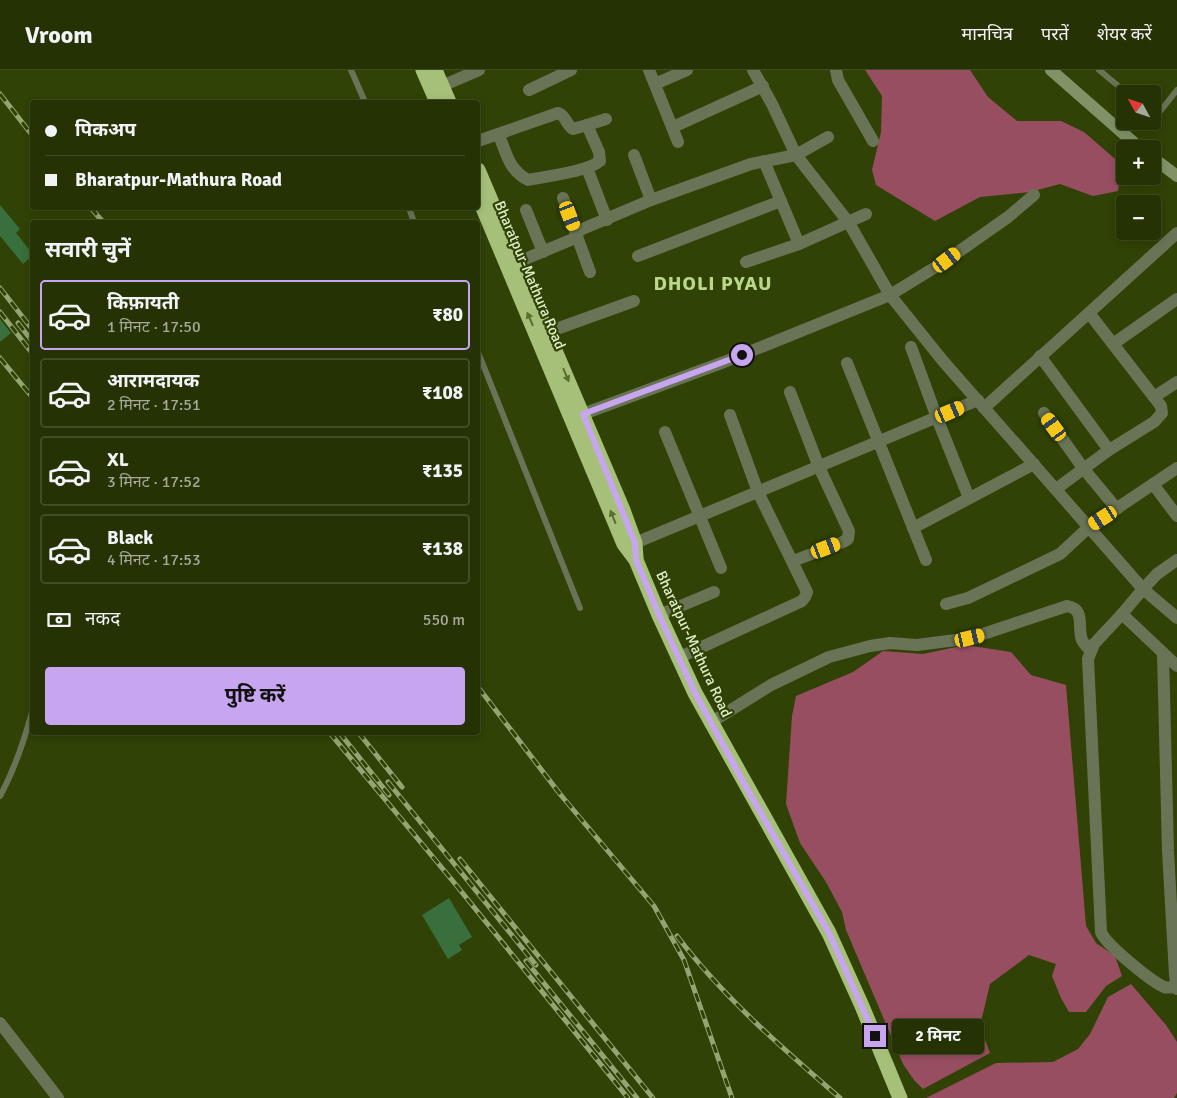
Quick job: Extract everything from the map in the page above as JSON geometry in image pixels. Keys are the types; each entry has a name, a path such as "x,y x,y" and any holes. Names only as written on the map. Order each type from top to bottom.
{"highway":[{"path":"423,70 436,100"},
{"path":"435,70 447,100"},
{"name":"Bharatpur-Mathura Road","path":"480,176 583,414 635,543 636,560"},
{"name":"Bharatpur-Mathura Road","path":"480,201 624,544 636,560 678,658 710,723 829,933 900,1098"}],"street":[{"path":"442,86 479,70"},
{"path":"529,90 571,70"},
{"path":"649,70 678,142"},
{"path":"654,84 687,70"},
{"path":"752,70 763,86 796,155 849,223 890,295 981,404 1143,589 1177,618"},
{"path":"836,70 838,80 873,141"},
{"path":"1051,70 1131,140"},
{"path":"673,127 763,86"},
{"path":"480,140 558,113 564,116 567,124 573,129 606,119"},
{"path":"499,135 510,165 520,176 528,180 587,168 600,161 587,124"},
{"path":"518,262 572,239 580,230 608,220 651,200 751,164 796,155 828,137"},
{"path":"634,155 651,200"},
{"path":"764,161 800,244"},
{"path":"1161,164 1177,176"},
{"path":"587,168 608,220"},
{"path":"583,414 724,362 890,295 947,260 1008,218 1034,195"},
{"path":"563,198 590,272"},
{"path":"638,256 781,201"},
{"path":"526,210 544,252"},
{"path":"746,262 800,244 866,214"},
{"path":"635,543 936,418 981,404 1040,356 1177,233"},
{"path":"1113,344 1177,299"},
{"path":"548,332 634,302"},
{"path":"1056,489 1109,450 1160,417 1162,412 1154,397 1089,313"},
{"path":"911,347 936,418 969,498"},
{"path":"1040,356 1109,450"},
{"path":"847,363 880,441 926,560"},
{"path":"1154,397 1177,382"},
{"path":"790,392 819,467 849,531 848,538 843,542 793,562"},
{"path":"1044,413 1083,468 1117,509"},
{"path":"678,658 802,601 807,592 758,492 730,414"},
{"path":"665,432 721,568"},
{"path":"913,528 1034,464"},
{"path":"946,604 968,598 1060,554 1089,527 1177,468"},
{"path":"1153,484 1177,516"},
{"path":"1164,654 1168,851 1177,988 1167,988 1141,972 1106,941 1101,932 1088,659 1090,650 1098,639 1157,574 1177,560"},
{"path":"659,615 714,592"},
{"path":"710,723 771,685 829,657 870,646 890,643 917,645 970,638 1067,606 1073,607 1079,613 1082,641 1090,650"},
{"path":"1122,614 1177,666"},
{"path":"0,1023 58,1098"},
{"path":"893,1081 906,1098"}],"lane":[{"path":"351,70 364,100"},
{"path":"1099,70 1117,85"},
{"path":"1161,110 1177,90"},
{"path":"480,357 580,608"},
{"path":"0,796 11,777 26,737 30,720"}],"shaded area":[{"path":"865,70 970,70 988,97 1017,121 1061,121 1084,132 1116,160 1116,185 1119,185 1118,191 1093,196 1060,184 1030,192 980,197 935,221 876,185 872,170 881,132 882,96"},
{"path":"966,645 1011,652 1031,675 1066,685 1086,926 1096,943 1115,956 1122,976 1106,986 1086,1012 1069,1012 1052,976 1056,964 1029,955 990,984 980,1026 990,1053 923,1089 903,1064 846,930 842,912 826,882 800,843 786,804 792,716 796,696 853,672 883,651 923,654"},
{"path":"1131,984 1166,1025 1177,1042 1177,1093 1174,1098 926,1098 996,1063 1053,1062 1078,1049 1090,1034 1108,997"}],"building":[{"path":"0,205 20,229 16,233 30,250 30,258 23,264 0,236"},
{"path":"0,319 11,333 0,342"},
{"path":"449,898 472,937 459,945 462,950 448,959 422,915"}],"railway":[{"path":"0,94 30,132"},
{"path":"93,210 101,220"},
{"path":"0,288 30,326"},
{"path":"0,312 30,350"},
{"path":"18,323 30,338"},
{"path":"0,358 30,395"},
{"path":"480,690 560,794 654,906 684,960 732,1098"},
{"path":"331,735 452,880 628,1098"},
{"path":"341,735 389,795"},
{"path":"360,735 402,787"},
{"path":"388,782 536,965"},
{"path":"460,859 653,1098"},
{"path":"677,936 733,1001 840,1098"},
{"path":"526,961 637,1098"}],"district":[{"name":"DHOLI PYAU","path":"713,283"}],"route":[{"path":"742,355 583,414 635,543 636,560 678,658 714,729 829,933 875,1036"}]}
